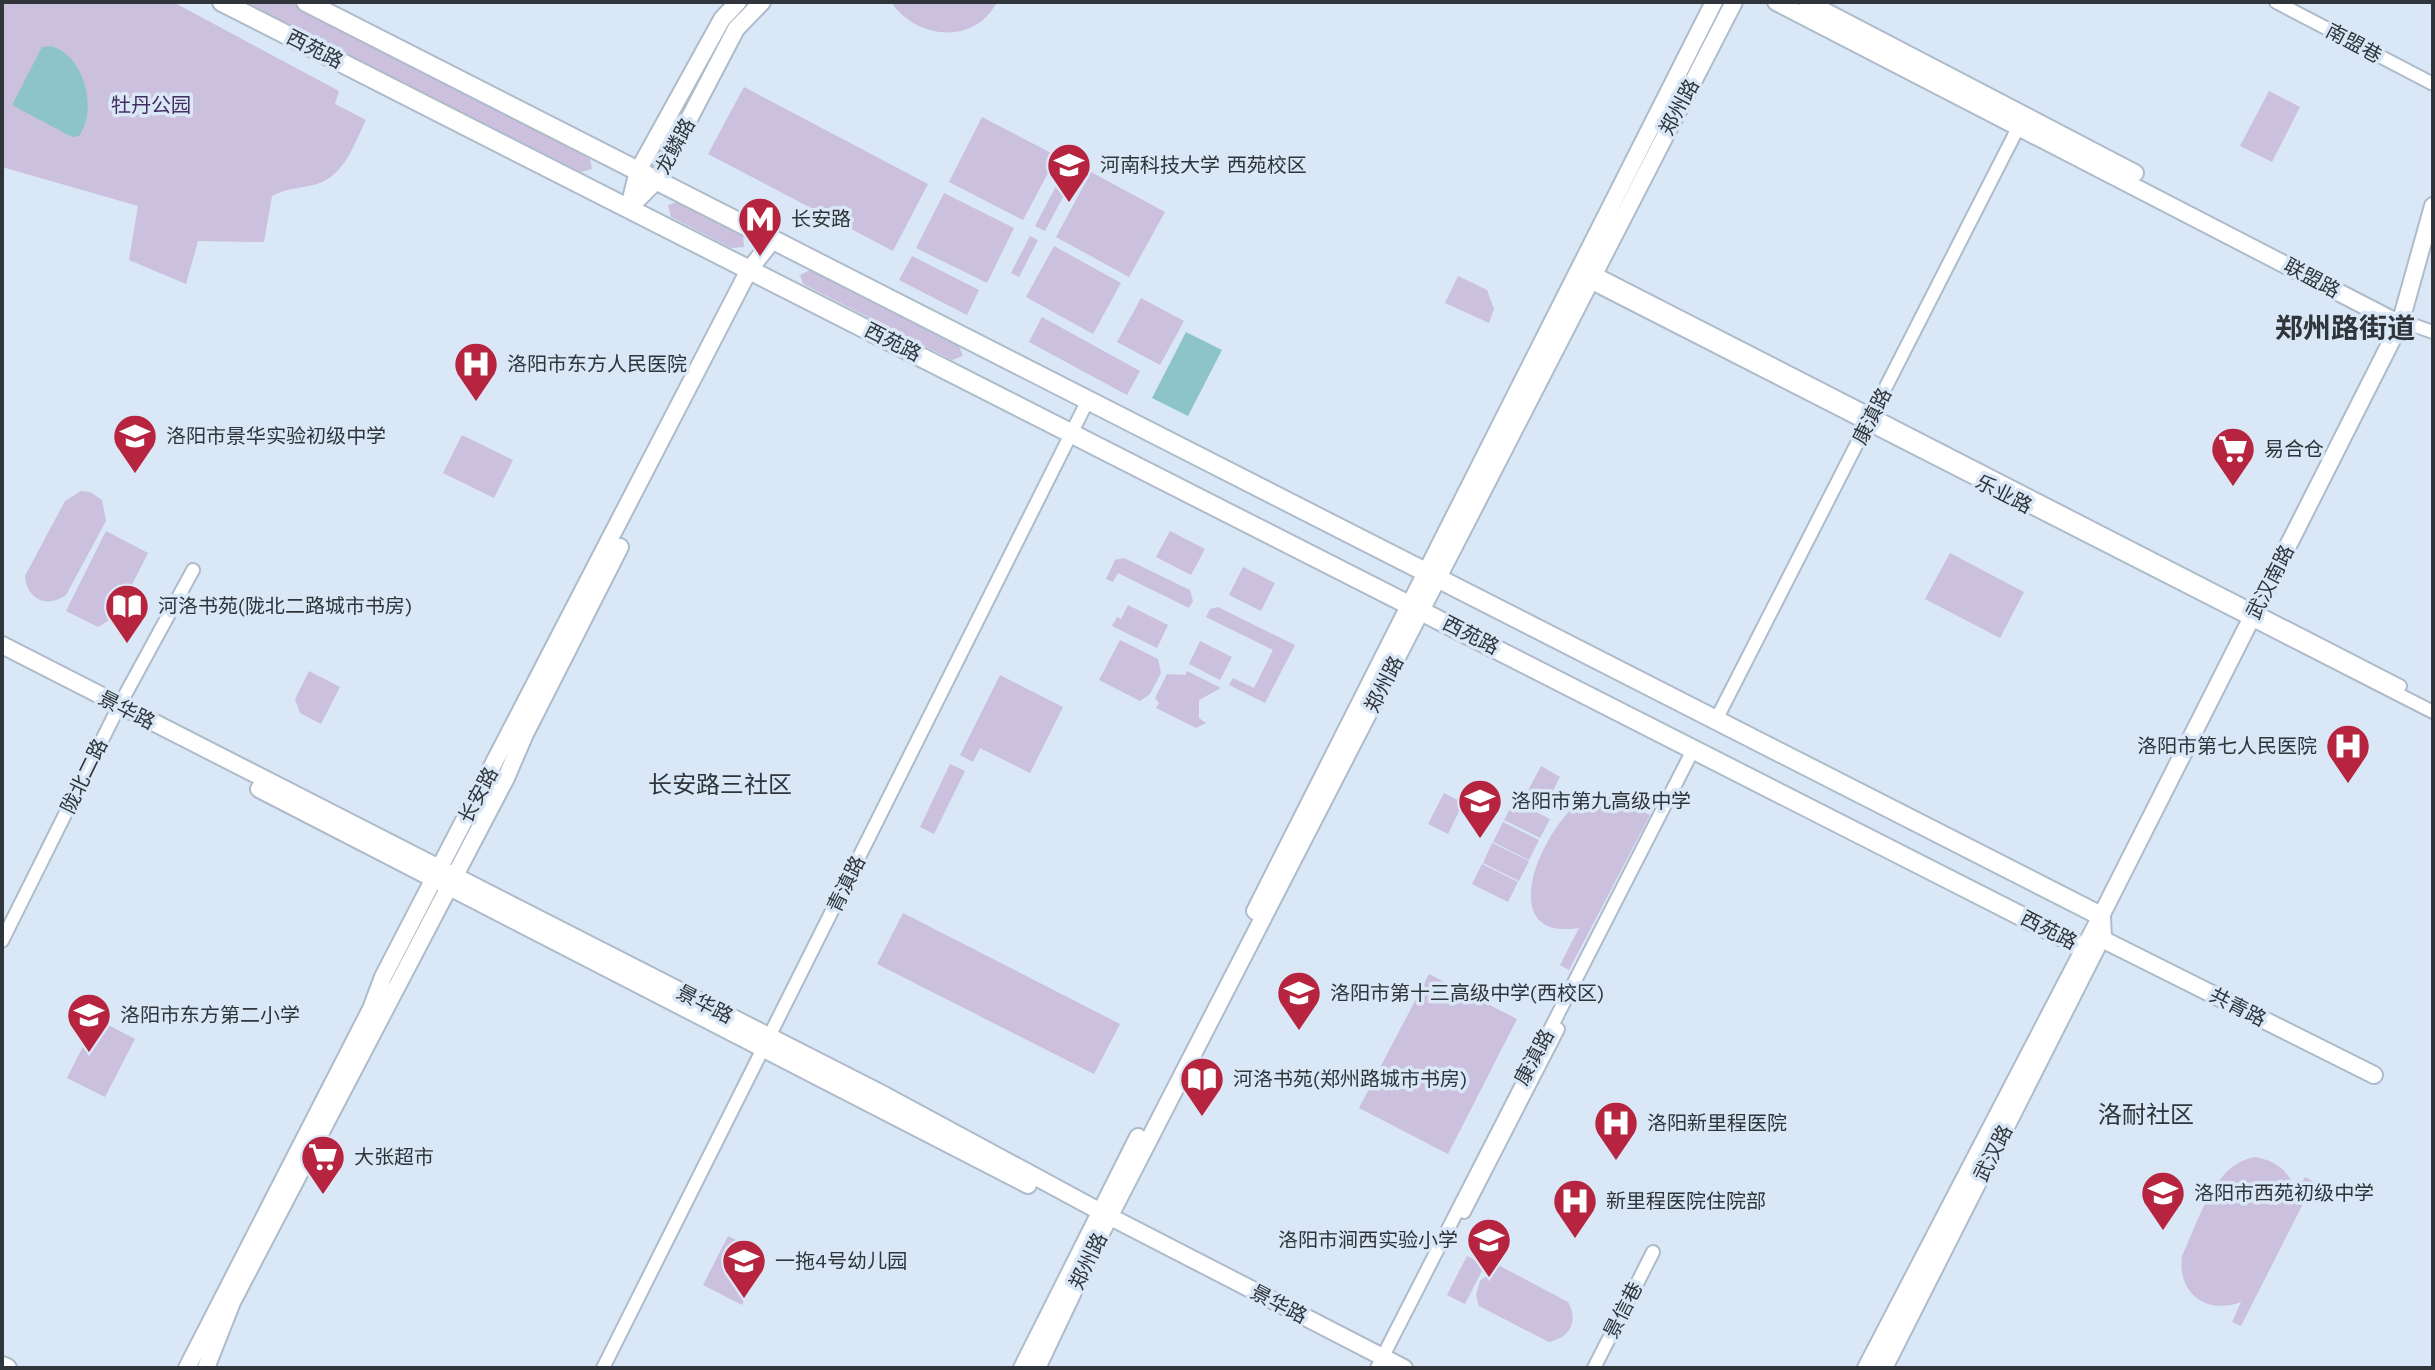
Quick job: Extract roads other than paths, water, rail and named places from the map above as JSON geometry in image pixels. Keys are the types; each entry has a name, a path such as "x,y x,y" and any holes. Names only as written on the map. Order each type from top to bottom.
{"main road":[{"name":"西苑路","path":"222,2 2084,948 2102,939 2101,916 306,2"},
{"name":"龙鳞路","path":"629,208 657,180 736,29 762,2"},
{"name":"郑州路","path":"1022,1368 1416,607 1584,274 1714,2"},
{"name":"郑州路","path":"1584,274 1734,2"},
{"name":"联盟路","path":"1776,2 2019,117"},
{"name":"联盟路","path":"1807,2 2405,321"},
{"name":"龙鳞路","path":"629,208 638,171 733,4"},
{"name":"武汉南路","path":"2405,321 2433,206"},
{"name":"长安路","path":"206,1368 232,1302 444,878 772,241"},
{"name":"武汉南路","path":"2084,948 2256,618 2405,321 2433,242"},
{"name":"武汉南路","path":"2102,939 2256,618"},
{"name":"景华路","path":"2,645 117,711"},
{"name":"景华路","path":"2,656 117,711 767,1043 1382,1364 1404,1368"},
{"name":"长安路","path":"187,1368 444,878"},
{"name":"共青路","path":"2102,939 2374,1075"},
{"name":"武汉路","path":"1884,1368 2102,939"},
{"name":"武汉路","path":"1866,1368 2084,948"},
{"name":"郑州路","path":"1037,1368 1102,1218"}],"street":[{"name":"南盟巷","path":"2276,2 2433,84"},
{"name":"康滇路","path":"1713,716 2019,117"},
{"name":"乐业路","path":"1584,274 2433,712"},
{"path":"2405,321 2433,332"},
{"name":"青滇路","path":"603,1368 1088,400"},
{"name":"陇北二路","path":"2,941 117,711 193,570"},
{"name":"乐业路","path":"2256,618 2433,703"},
{"name":"康滇路","path":"1382,1364 1698,750"},
{"name":"景信巷","path":"1594,1368 1653,1252"}],"place":[{"name":"河南科技大学 西苑校区","path":"1069,204"},
{"name":"长安路","path":"760,258"},
{"name":"洛阳市东方人民医院","path":"476,403"},
{"name":"洛阳市景华实验初级中学","path":"135,475"},
{"name":"易合仓","path":"2233,488"},
{"name":"河洛书苑(陇北二路城市书房)","path":"127,645"},
{"name":"洛阳市第七人民医院","path":"2348,785"},
{"name":"洛阳市第九高级中学","path":"1480,840"},
{"name":"洛阳市第十三高级中学(西校区)","path":"1299,1032"},
{"name":"洛阳市东方第二小学","path":"89,1054"},
{"name":"河洛书苑(郑州路城市书房)","path":"1202,1118"},
{"name":"洛阳新里程医院","path":"1616,1162"},
{"name":"大张超市","path":"323,1196"},
{"name":"洛阳市西苑初级中学","path":"2163,1232"},
{"name":"新里程医院住院部","path":"1575,1240"},
{"name":"洛阳市涧西实验小学","path":"1489,1279"},
{"name":"一拖4号幼儿园","path":"744,1300"}],"district":[{"name":"郑州路街道","path":"2345,328"},
{"name":"长安路三社区","path":"720,785"},
{"name":"洛耐社区","path":"2146,1115"}],"park label":[{"name":"牡丹公园","path":"151,105"}]}
